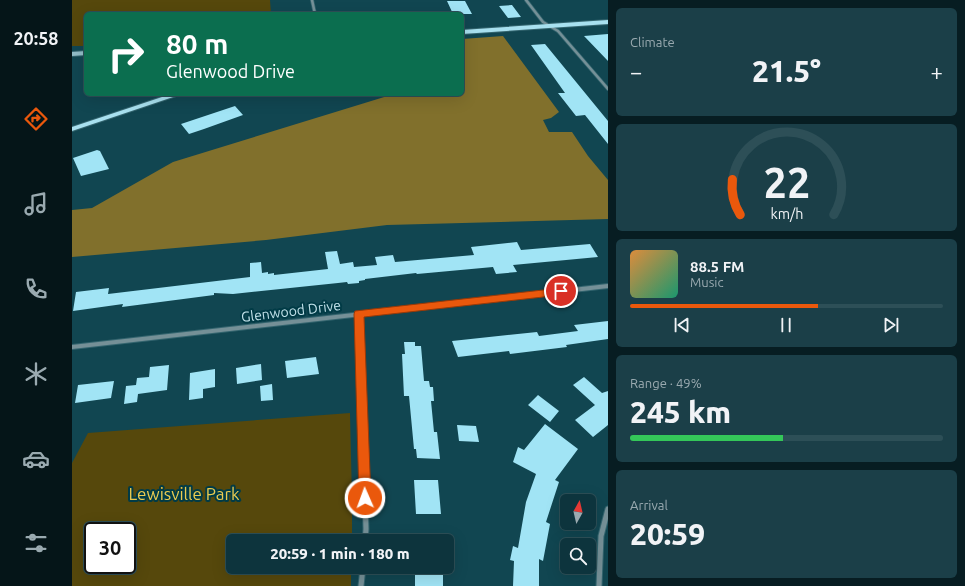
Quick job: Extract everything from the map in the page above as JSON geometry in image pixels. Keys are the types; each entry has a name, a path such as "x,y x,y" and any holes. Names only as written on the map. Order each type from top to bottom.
{"main road":[{"path":"464,32 608,22"},
{"path":"72,129 172,96"}],"street":[{"path":"312,0 315,12"},
{"path":"526,0 543,22 558,31 608,89"},
{"path":"72,54 84,53"},
{"name":"Glenwood Drive","path":"72,347 608,286"},
{"path":"359,314 365,534"},
{"path":"599,586 598,574 603,518 608,509"},
{"path":"361,586 362,574"}],"green space":[{"path":"72,0 270,0 271,12 84,12 84,46 72,46"},
{"name":"Lewisville Park","path":"350,413 352,534 226,534 226,574 351,574 351,586 72,586 72,463 88,433"}],"shaded area":[{"path":"503,36 559,112 551,118 543,120 549,132 572,132 588,156 608,180 608,219 387,225 266,240 72,257 72,210 92,208 173,162 388,96 464,96 464,39"}],"building":[{"path":"447,1 465,1 472,14 464,14 464,12 452,12"},
{"path":"512,5 521,17 508,18 499,6"},
{"path":"608,34 608,61 584,36"},
{"path":"545,44 608,121 608,144 585,115 576,116 558,93 565,93 531,45"},
{"path":"235,106 243,115 189,134 181,124"},
{"path":"97,150 100,151 109,169 81,176 73,158"},
{"path":"517,242 521,250 590,244 598,257 513,265 517,272 496,274 493,267 416,273 365,279 359,281 359,283 348,284 347,282 233,294 214,293 214,295 122,307 123,304 73,311 76,292 109,288 108,294 250,277 250,263 261,262 262,273 274,273 274,275 328,269 325,252 337,251 340,264 353,262 354,267 377,265 375,257 393,255 395,262 474,255 471,247"},
{"path":"608,321 608,339 566,345 567,347 510,354 509,351 458,357 452,341 537,332 539,336 578,331 574,325"},
{"path":"404,342 415,342 415,346 421,346 424,381 429,381 430,387 433,387 434,401 431,401 434,432 437,432 440,459 417,458 416,449 414,449 409,396 404,396 402,354 405,354"},
{"path":"316,357 319,374 287,378 285,361"},
{"path":"261,364 262,380 237,384 236,368"},
{"path":"169,365 167,390 138,394 137,402 124,404 126,386 136,385 137,378 149,377 150,367"},
{"path":"215,369 215,387 203,389 203,398 189,400 190,373"},
{"path":"584,377 602,393 608,391 608,425 593,437 575,420 595,405 573,385"},
{"path":"114,381 111,398 75,403 78,385"},
{"path":"272,384 273,400 261,401 260,386"},
{"path":"538,395 559,411 550,422 528,405"},
{"path":"545,424 578,449 555,480 559,482 546,522 550,524 543,561 539,559 539,586 513,586 514,561 510,560 513,546 518,548 526,502 536,474 513,462 518,447 524,450"},
{"path":"457,425 476,426 479,442 459,441"},
{"path":"414,480 438,480 441,514 416,514"},
{"path":"415,574 443,574 443,586 415,586"}],"route":[{"path":"365,498 359,314 561,291"}]}
